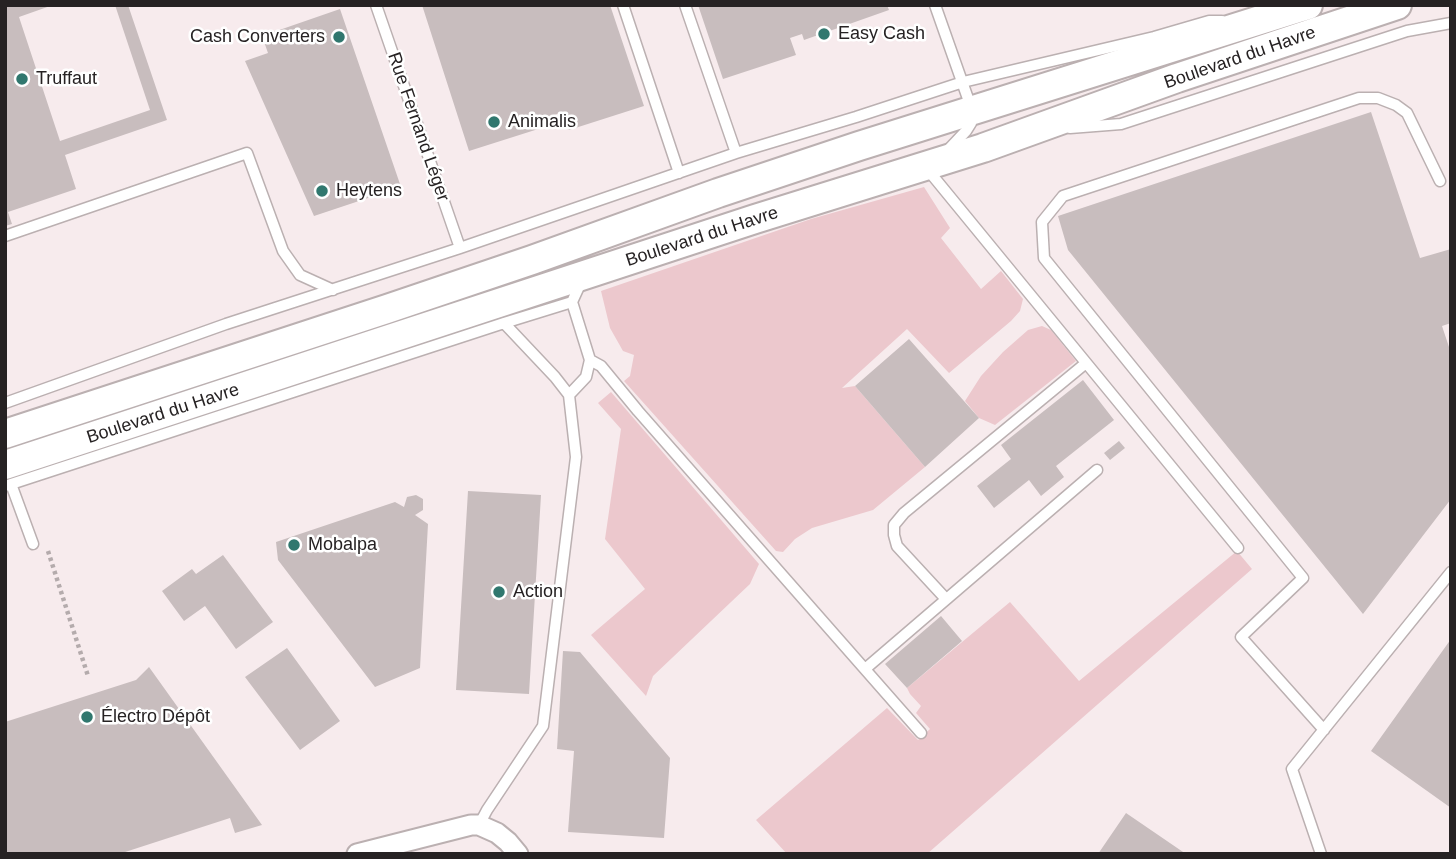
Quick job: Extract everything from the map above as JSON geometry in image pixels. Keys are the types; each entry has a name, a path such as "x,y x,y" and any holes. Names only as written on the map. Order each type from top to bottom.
{"main road":[{"name":"Boulevard du Havre","path":"5,434 387,309 718,193 1308,5"},
{"name":"Boulevard du Havre","path":"7,478 584,275 1035,131 1177,78 1397,5"}],"street":[{"path":"356,854 471,825 480,825 498,833 518,854"}],"lane":[{"name":"Rue Fernand Léger","path":"376,5 460,248"},
{"path":"623,5 679,173"},
{"path":"685,5 736,153"},
{"path":"935,5 972,110 971,123 962,137 927,166 1238,548"},
{"path":"1035,131 1121,124 1451,17"},
{"path":"5,403 226,324 460,248 736,153 963,82 1209,21 1261,20"},
{"path":"1407,31 1451,23"},
{"path":"1324,730 1241,637 1303,578 1044,258 1042,222 1063,196 1359,98 1378,98 1407,113 1440,181"},
{"path":"5,236 247,153 283,251 300,275 333,289"},
{"path":"569,395 586,377 590,360 572,302 584,275"},
{"path":"33,544 7,478 572,302"},
{"path":"480,825 487,810 543,726 576,457 569,395 504,323"},
{"path":"590,360 601,366 921,733"},
{"path":"946,599 897,546 894,525 904,513 1086,363"},
{"path":"864,669 1097,470"},
{"path":"1321,854 1292,769 1451,572"}],"path":[{"path":"45,540 88,676"}],"shaded area":[{"path":"924,187 950,228 941,238 981,289 1001,271 1023,299 1020,311 949,373 907,329 842,388 855,386 925,467 873,510 812,528 795,539 783,552 776,551 624,381 630,376 634,355 623,351 610,328 601,291 811,219"},
{"path":"1042,326 1051,330 1076,361 995,425 979,418 965,401 981,376 1028,330"},
{"path":"611,392 759,564 750,584 653,676 646,696 591,635 645,589 605,539 621,429 598,403"},
{"path":"1237,551 1252,569 927,854 787,854 756,820 887,708 918,740 930,729 916,713 921,706 907,688 1010,602 1079,681"}],"building":[{"name":"Truffaut","path":"5,5 53,5 19,17 60,141 150,110 115,5 128,5 167,120 65,155 76,189 8,212 12,224 5,226"},
{"path":"422,5 610,5 644,106 569,130 563,112 551,116 554,124 469,151"},
{"path":"698,5 887,5 889,10 804,40 802,34 790,38 796,55 723,79"},
{"path":"340,9 401,187 314,216 245,61 268,53 262,36"},
{"path":"1371,112 1420,258 1451,249 1451,323 1442,326 1451,353 1451,499 1363,614 1068,250 1058,216"},
{"path":"909,339 979,418 925,467 855,386"},
{"path":"1083,380 1114,420 1056,466 1064,477 1041,496 1029,480 994,508 977,486 1011,459 1001,445"},
{"path":"1119,441 1125,448 1110,460 1104,453"},
{"name":"Action","path":"468,491 541,495 529,694 456,690"},
{"path":"416,495 423,499 423,510 415,515 428,524 420,668 375,687 278,560 276,542 395,502 404,507 407,497"},
{"path":"223,555 273,622 236,649 205,606 184,621 162,591 192,569 196,574"},
{"path":"941,616 962,641 907,688 885,664"},
{"path":"1451,639 1451,808 1371,751"},
{"path":"287,648 340,721 300,750 245,677"},
{"path":"563,651 580,652 670,758 664,838 568,832 574,751 557,749"},
{"path":"149,667 262,825 235,833 230,818 119,854 5,854 5,722 136,680"},
{"path":"1126,813 1186,854 1098,854"}],"place":[{"name":"Easy Cash","path":"824,34"},
{"name":"Cash Converters","path":"339,37"},
{"name":"Truffaut","path":"22,79"},
{"name":"Animalis","path":"494,122"},
{"name":"Heytens","path":"322,191"},
{"name":"Mobalpa","path":"294,545"},
{"name":"Action","path":"499,592"},
{"name":"Électro Dépôt","path":"87,717"}]}
